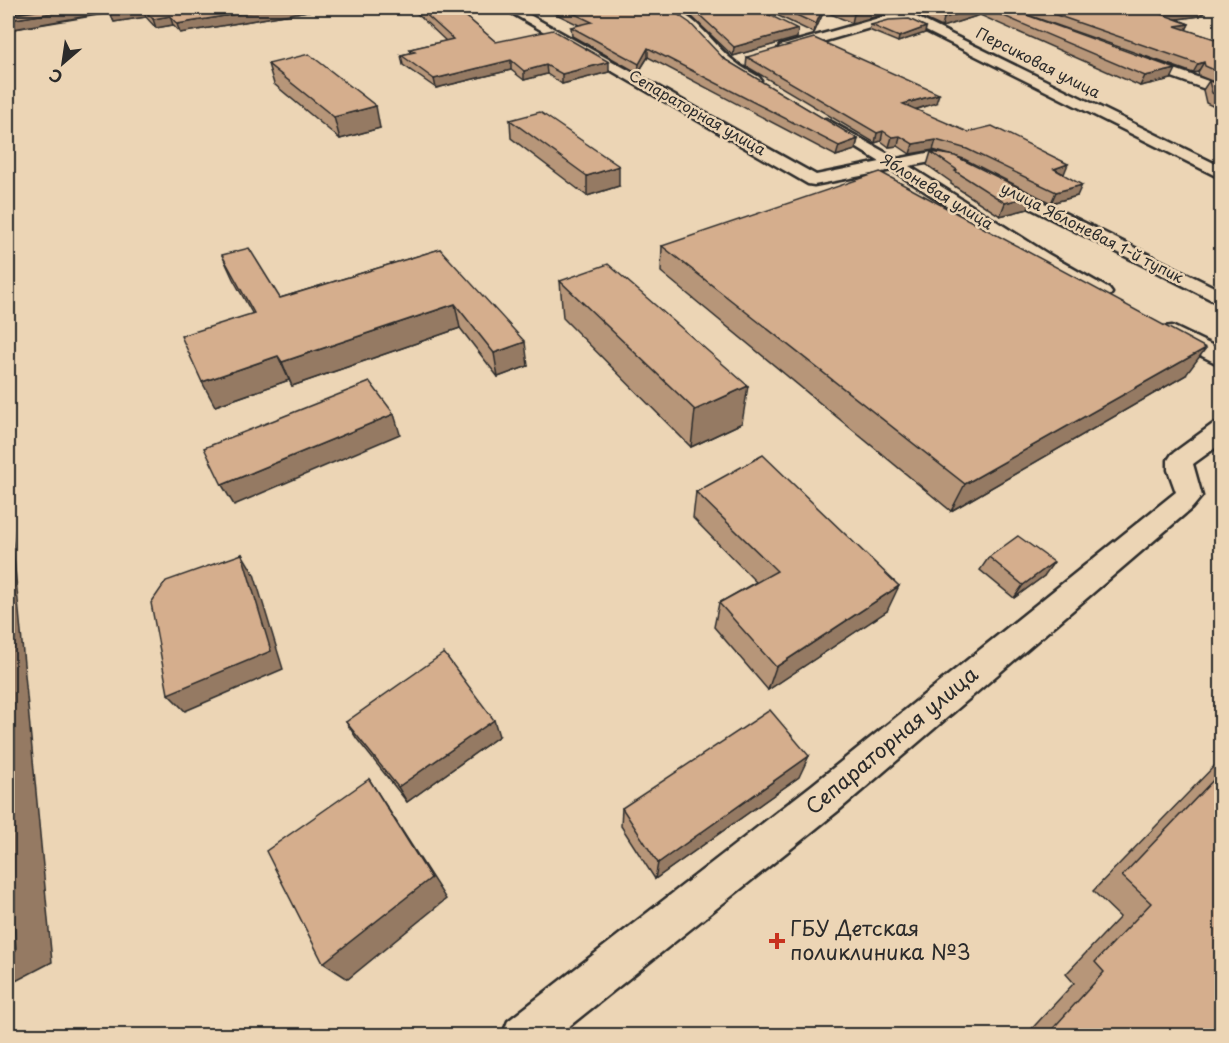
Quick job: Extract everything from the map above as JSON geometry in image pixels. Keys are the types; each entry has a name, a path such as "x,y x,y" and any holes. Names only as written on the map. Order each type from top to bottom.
{"street":[{"name":"Сепараторная улица","path":"509,8 814,180 893,165"},
{"path":"665,8 696,27 729,64 769,88"},
{"name":"Персиковая улица","path":"773,52 886,20 910,18 1221,174"},
{"path":"798,32 816,41"},
{"path":"1126,56 1221,92"},
{"path":"729,64 751,58"},
{"name":"Яблоневая улица","path":"808,112 942,193 1041,258 1114,300"},
{"name":"улица Яблоневая 1-й тупик","path":"893,165 932,157 957,164 1221,299"},
{"path":"1154,323 1221,359"},
{"name":"Сепараторная улица","path":"523,1035 825,798 1189,496 1189,488 1181,473 1181,460 1221,430"}],"building":[{"path":"60,8 84,8 8,20 8,15"},
{"path":"108,8 272,8 177,24 170,16 153,19 143,9 110,13"},
{"path":"419,8 456,8 496,42 553,30 609,62 562,74 546,65 524,71 511,60 434,79 401,55 415,52 410,49 453,39"},
{"path":"562,8 668,8 690,23 724,59 858,139 839,146 648,48 639,64 571,27 592,22"},
{"path":"692,8 755,8 798,29 734,47"},
{"path":"781,8 823,8 816,24"},
{"path":"837,8 878,8 854,14"},
{"path":"922,8 978,8 944,18"},
{"path":"985,8 1007,8 1176,69 1145,76"},
{"path":"1036,8 1204,8 1159,13 1189,24 1175,26 1221,41 1221,73 1205,66 1204,62 1198,64"},
{"path":"909,19 926,27 899,37 871,25 889,20"},
{"path":"814,38 939,94 903,104 968,132 992,126 1068,164 1054,169 1082,185 1056,192 967,149 936,140 913,144 900,136 892,137 883,131 877,133 747,57"},
{"path":"309,54 376,106 334,117 268,64"},
{"path":"1209,81 1221,85 1221,97 1212,93"},
{"path":"540,112 619,166 587,176 510,120"},
{"path":"931,152 955,156 1034,195 1005,203 955,171 957,170"},
{"path":"880,172 1206,348 965,484 662,246"},
{"path":"249,248 280,298 440,249 525,342 494,353 455,304 282,362 278,356 202,382 181,336 254,313 222,255"},
{"path":"608,264 748,386 695,410 560,281"},
{"path":"370,382 394,414 222,485 204,448"},
{"path":"763,455 899,586 776,667 719,603 777,571 696,492"},
{"path":"1018,536 1054,562 1023,585 989,557"},
{"path":"242,554 271,651 168,694 151,603 166,581"},
{"path":"444,653 494,720 398,787 346,722"},
{"path":"770,710 809,756 658,863 622,808"},
{"path":"1221,772 1221,1035 1047,1035 1104,972 1095,962 1151,903 1122,876"},
{"path":"369,779 431,878 323,963 266,851"},
{"path":"8,830 16,950 8,954"}],"place":[{"name":"ГБУ Детская поликлиника №3","path":"777,941"}]}
